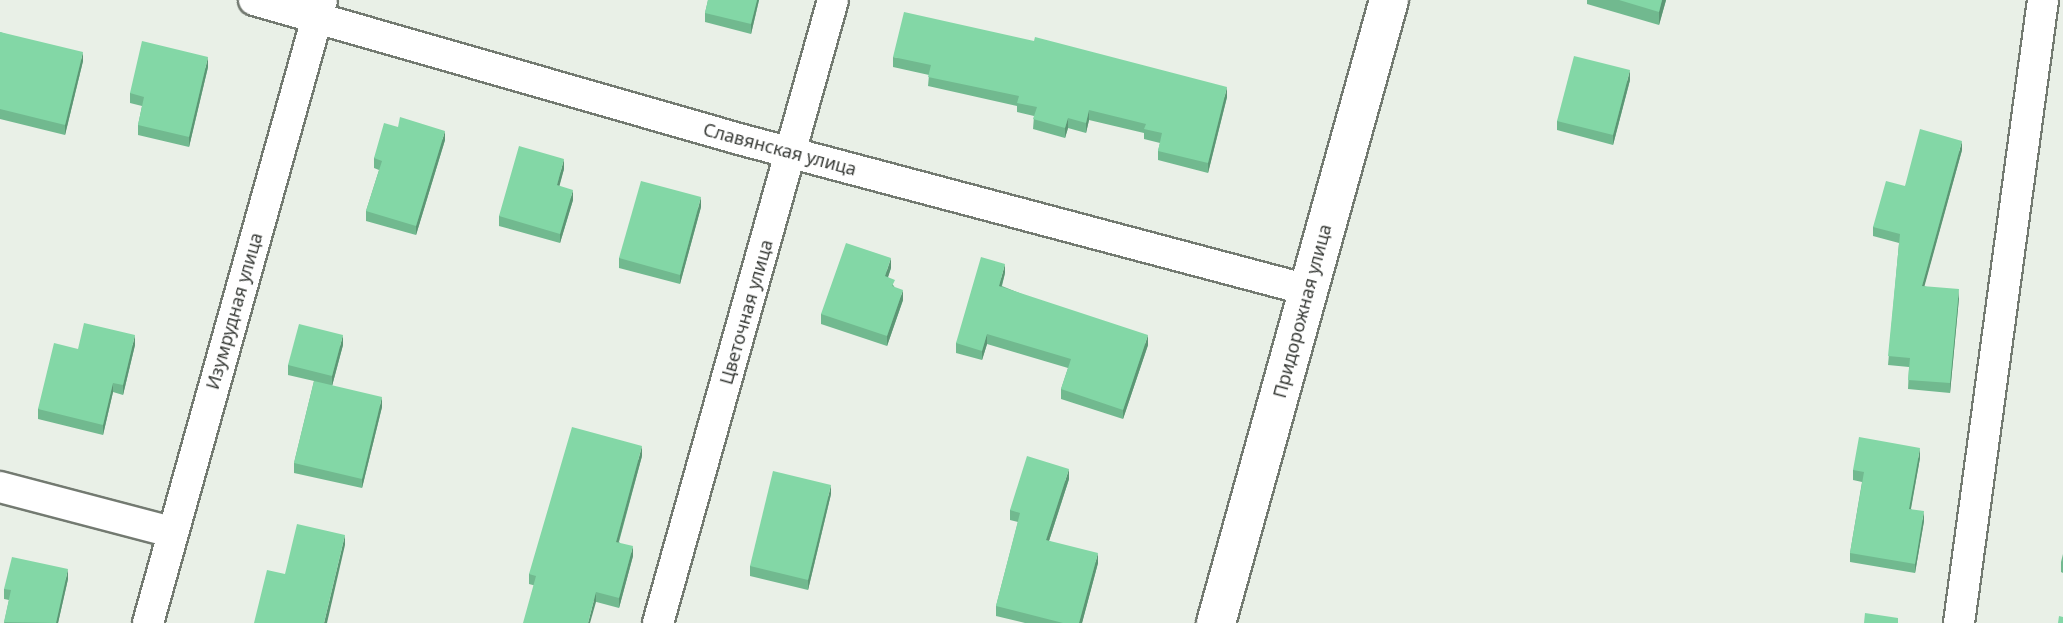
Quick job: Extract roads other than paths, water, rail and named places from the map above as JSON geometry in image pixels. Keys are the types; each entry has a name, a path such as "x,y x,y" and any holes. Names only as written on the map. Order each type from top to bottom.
{"street":[{"name":"Славянская улица","path":"254,0 320,8 791,153 1308,290"},
{"name":"Цветочная улица","path":"658,623 833,0"},
{"name":"Придорожная улица","path":"1216,623 1389,0"},
{"path":"1959,623 2043,0"},
{"name":"Изумрудная улица","path":"148,623 320,8"},
{"path":"0,487 173,532"}]}
